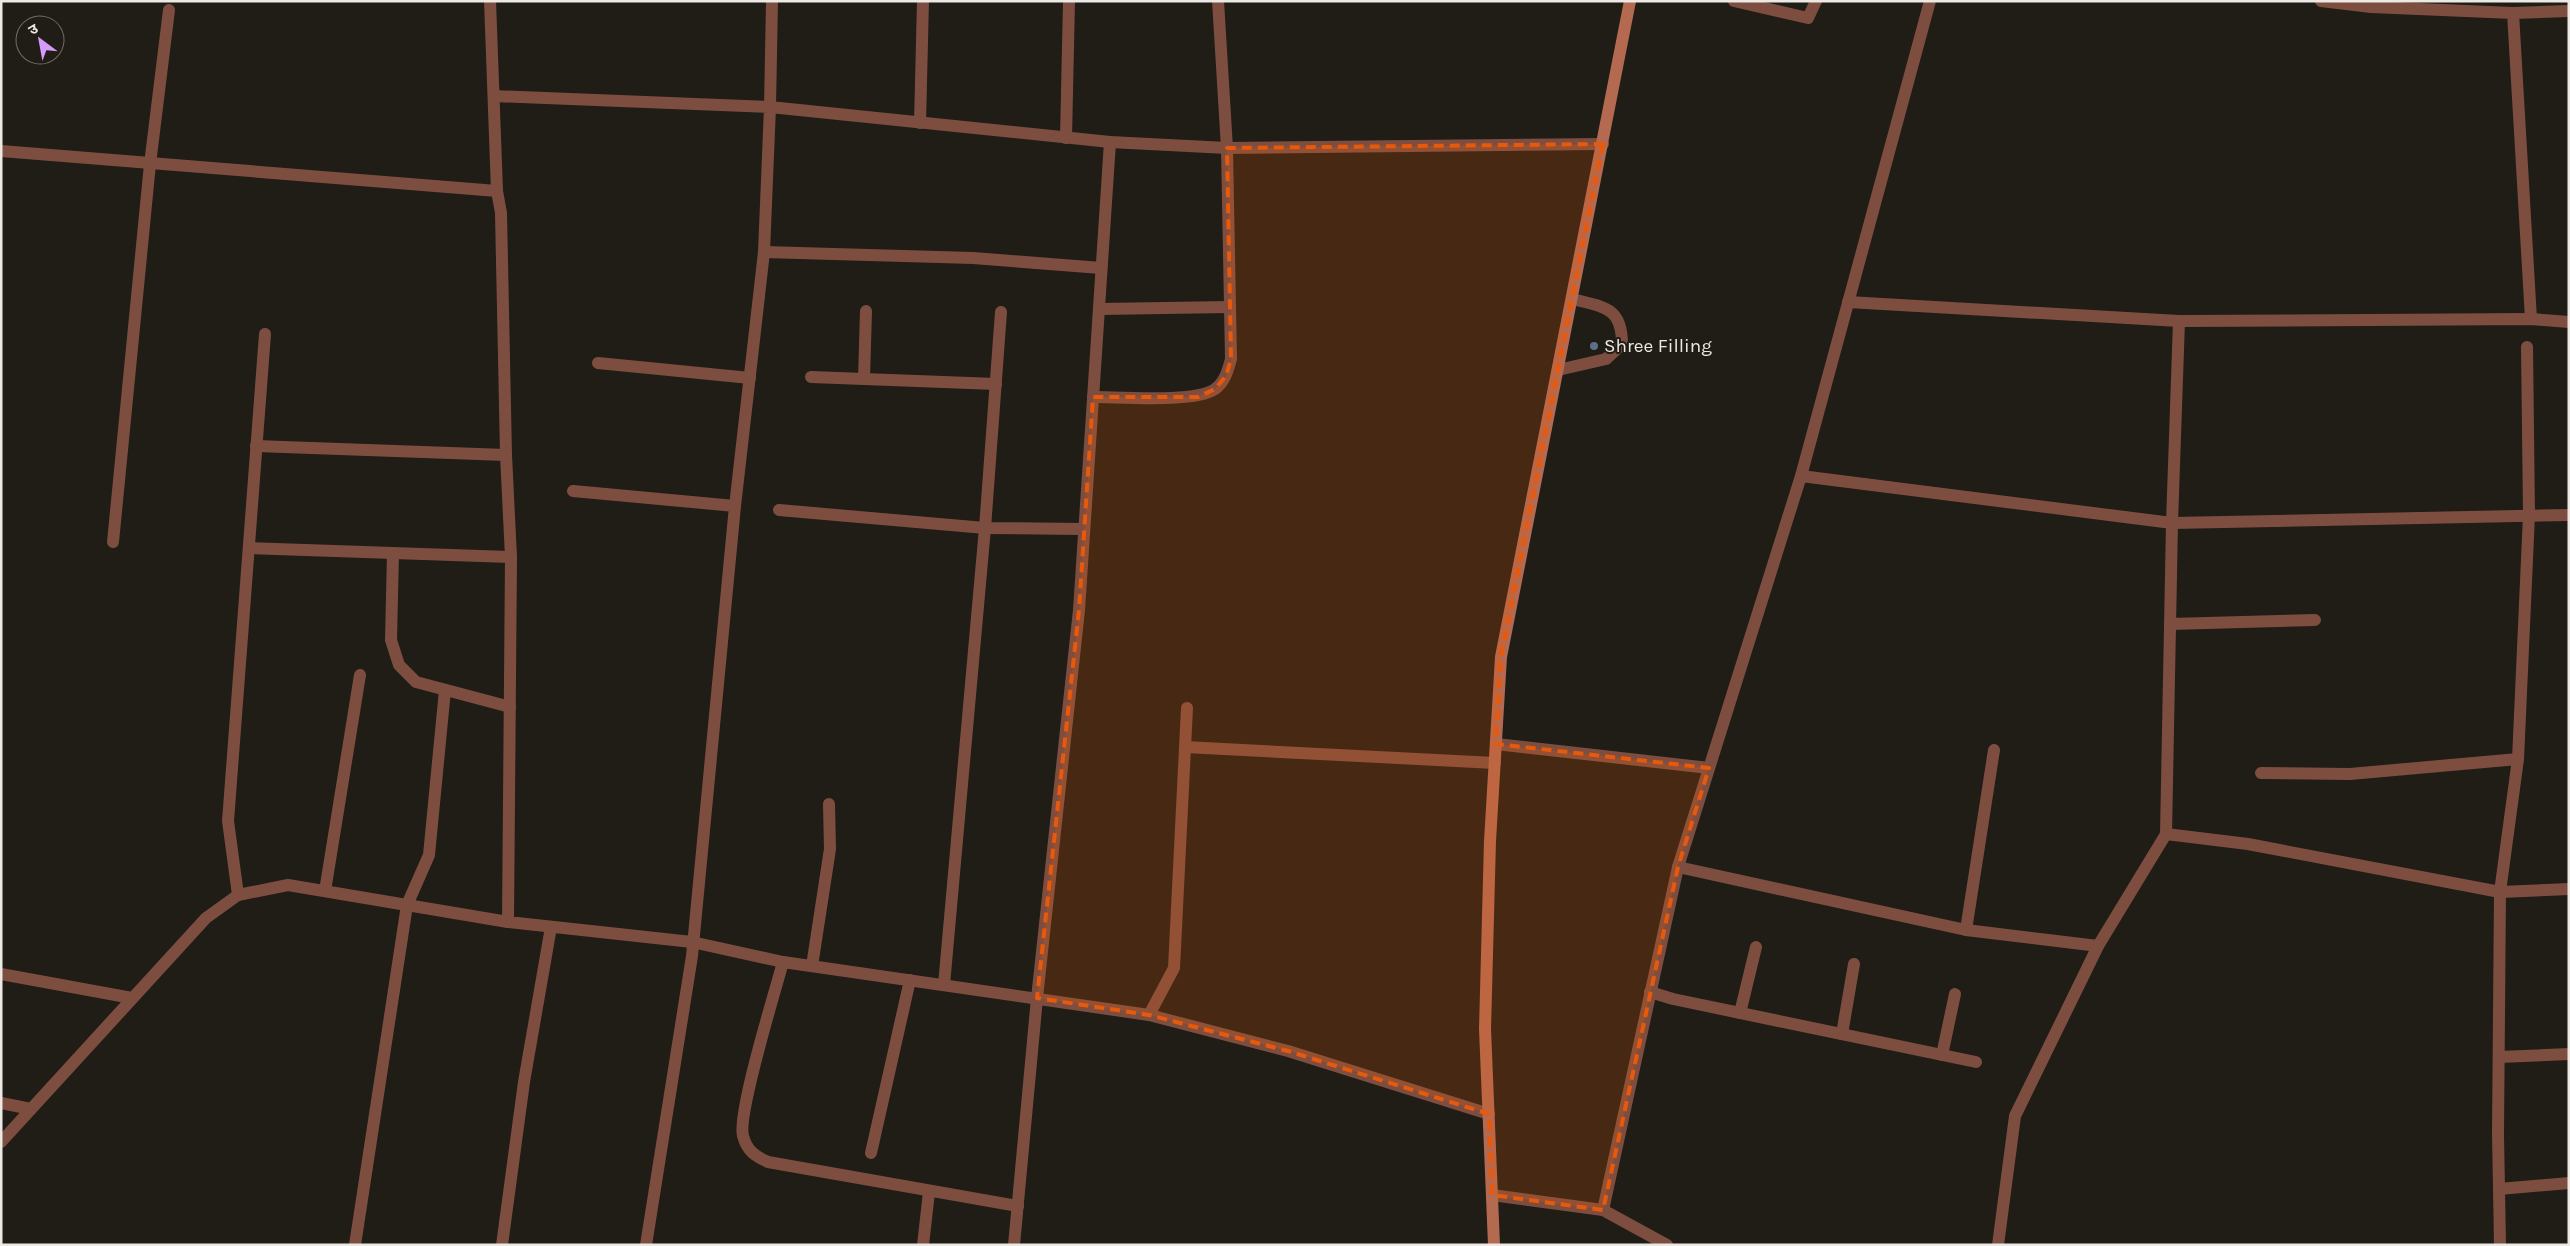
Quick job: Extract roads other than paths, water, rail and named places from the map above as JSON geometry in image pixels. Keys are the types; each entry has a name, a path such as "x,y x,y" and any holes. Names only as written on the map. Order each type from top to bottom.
{"street":[{"path":"490,1 497,191 501,213 506,455 511,557 508,922"},
{"path":"646,1245 692,956 735,506 764,252 772,1"},
{"path":"920,123 923,1"},
{"path":"1066,138 1069,1"},
{"path":"1093,397 1198,397 1216,389 1226,376 1231,359 1227,148 1218,1"},
{"path":"1494,1245 1485,1029 1490,841 1501,658 1630,1"},
{"path":"1734,1 1808,18 1816,1"},
{"path":"1602,1210 1678,867 1801,476 1930,1"},
{"path":"2321,1 2513,13 2569,11"},
{"path":"113,542 150,164 169,10"},
{"path":"2513,13 2531,319"},
{"path":"494,96 770,108 1110,142 1227,148 1603,144"},
{"path":"1014,1245 1036,998 1079,610 1110,142"},
{"path":"1,151 497,191"},
{"path":"764,252 973,258 1101,268"},
{"path":"1558,370 1606,359 1622,344 1622,326 1609,308 1572,299"},
{"path":"1848,302 2179,321 2531,319 2569,322"},
{"path":"1099,309 1230,306"},
{"path":"864,379 866,311"},
{"path":"944,985 985,528 1001,312"},
{"path":"1998,1245 2015,1116 2098,946 2166,834 2172,523 2179,321"},
{"path":"238,895 228,821 265,334"},
{"path":"2500,1245 2500,892 2518,759 2529,515 2526,347"},
{"path":"598,363 750,378"},
{"path":"811,377 996,384"},
{"path":"256,446 506,455"},
{"path":"1801,476 2172,523 2569,514"},
{"path":"574,491 735,506"},
{"path":"779,510 985,528 1084,529"},
{"path":"249,548 511,557"},
{"path":"393,554 391,640 399,665 416,682 510,707"},
{"path":"2170,624 2315,620"},
{"path":"325,891 360,675"},
{"path":"356,1245 407,905 429,855 445,690"},
{"path":"1149,1015 1174,968 1187,708"},
{"path":"1496,744 1709,768"},
{"path":"1185,747 1495,763"},
{"path":"1966,930 1994,750"},
{"path":"2261,773 2350,774 2518,759"},
{"path":"812,966 830,850 829,804"},
{"path":"2166,834 2248,844 2500,892 2569,889"},
{"path":"1678,867 1966,930 2098,946"},
{"path":"1,1142 206,918 238,895 288,885 508,922 692,942 782,962 1149,1015 1288,1051 1489,1114"},
{"path":"502,1245 524,1082 552,927"},
{"path":"1740,1013 1756,947"},
{"path":"782,962 744,1109 742,1135 751,1154 768,1162 929,1192 1018,1206"},
{"path":"1842,1034 1854,964"},
{"path":"1,974 132,998"},
{"path":"871,1153 910,980"},
{"path":"1650,992 1673,999 1976,1062"},
{"path":"1942,1055 1954,994"},
{"path":"2499,1057 2569,1054"},
{"path":"1,1104 31,1109"},
{"path":"2499,1190 2569,1183"},
{"path":"923,1245 929,1192"},
{"path":"1492,1195 1602,1210 1667,1245"}],"place":[{"name":"Shree Filling","path":"1594,346"}]}
